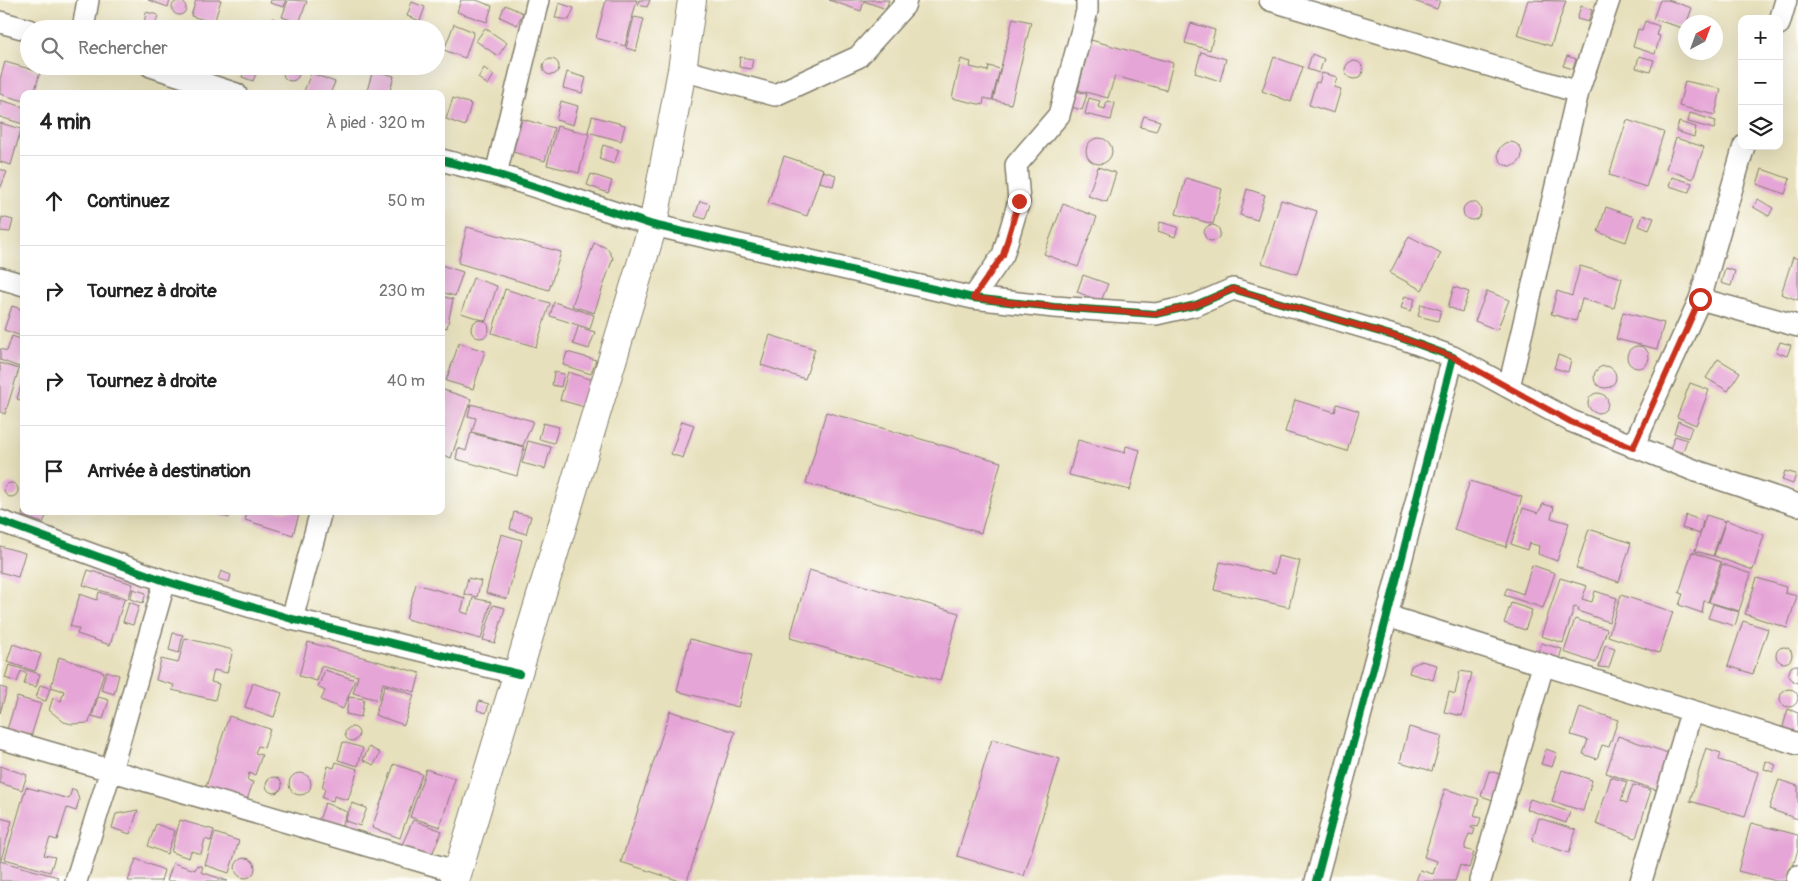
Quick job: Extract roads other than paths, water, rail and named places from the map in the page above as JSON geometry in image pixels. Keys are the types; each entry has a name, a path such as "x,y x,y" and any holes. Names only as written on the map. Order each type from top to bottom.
{"highway":[{"path":"457,876 653,225 682,70 692,0"}],"street":[{"path":"85,20 88,0"},
{"path":"496,174 538,0"},
{"path":"682,70 775,95 858,57 904,6 906,0"},
{"path":"973,298 1003,255 1019,201 1016,166 1059,115 1087,11 1087,0"},
{"path":"1270,0 1578,92"},
{"path":"1509,387 1578,92 1609,0"},
{"path":"1782,15 1786,0"},
{"path":"0,22 20,28"},
{"path":"178,75 224,90"},
{"path":"1633,448 1700,299 1743,150"},
{"path":"445,161 496,174 653,225 973,298 1054,307 1156,314 1196,305 1233,289 1404,339 1453,357 1571,422 1633,448 1798,505"},
{"path":"0,278 20,284"},
{"path":"1700,299 1798,326"},
{"path":"1316,881 1388,616 1453,357"},
{"path":"292,620 320,515"},
{"path":"0,522 165,581 292,620 519,674"},
{"path":"76,881 111,770 165,581"},
{"path":"1388,616 1543,666 1798,744"},
{"path":"1480,881 1543,666"},
{"path":"1641,881 1691,712"},
{"path":"0,738 457,876"},
{"path":"1796,881 1798,876"}]}
